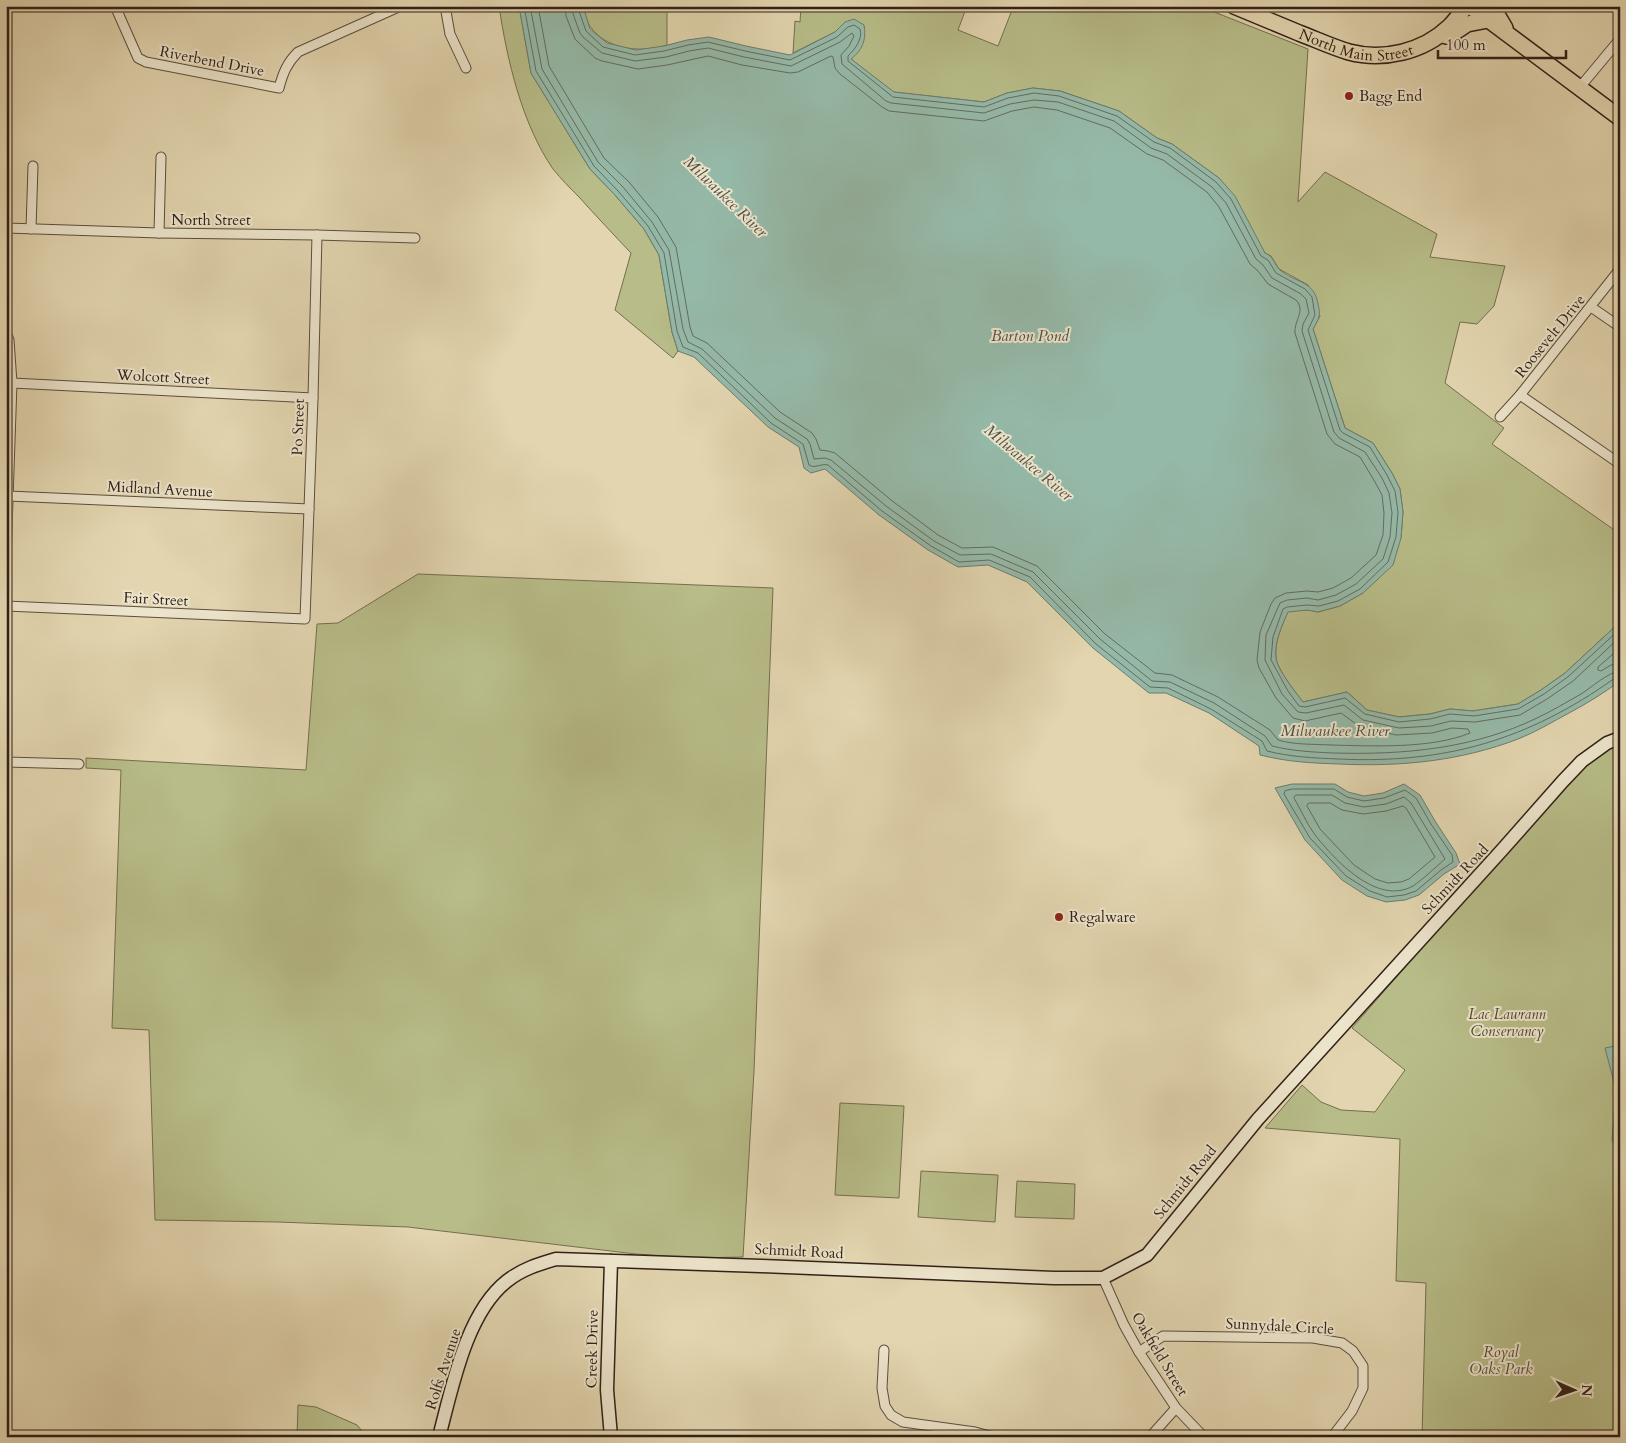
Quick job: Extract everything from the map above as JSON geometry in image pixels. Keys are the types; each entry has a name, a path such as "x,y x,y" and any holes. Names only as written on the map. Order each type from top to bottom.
{"main road":[{"name":"North Main Street","path":"1234,6 1318,41 1349,52 1368,55 1393,55 1432,40 1449,27 1468,6"},
{"path":"1468,6 1490,13 1508,34 1620,118"},
{"path":"1432,40 1452,34 1490,13"}],"street":[{"path":"6,11 12,6"},
{"name":"Riverbend Drive","path":"115,6 138,58 146,62 279,88 284,70 298,52 401,6"},
{"path":"445,6 450,34 466,68"},
{"path":"1580,87 1620,40"},
{"path":"159,234 161,157"},
{"path":"31,230 33,166"},
{"name":"North Street","path":"6,228 159,234 415,238"},
{"name":"Po Street","path":"305,620 317,235"},
{"name":"Roosevelt Drive","path":"1500,418 1620,269"},
{"path":"1591,307 1620,327"},
{"path":"6,333 10,340 12,383 6,558"},
{"name":"Wolcott Street","path":"12,383 313,398"},
{"path":"1520,395 1620,464"},
{"name":"Midland Avenue","path":"8,496 309,509"},
{"name":"Fair Street","path":"6,606 305,620"},
{"name":"Schmidt Road","path":"611,1261 1045,1278 1103,1278 1146,1255 1258,1119 1582,760 1607,743 1620,738"},
{"path":"6,762 79,764"},
{"name":"Rolfs Avenue","path":"439,1437 468,1337 485,1304 507,1281 529,1268 556,1259 611,1261"},
{"name":"Creek Drive","path":"611,1261 607,1390 611,1437"},
{"name":"Oakfield Street","path":"1103,1278 1139,1352 1176,1408 1204,1437"},
{"name":"Sunnydale Circle","path":"1139,1352 1164,1336 1313,1338 1342,1342 1353,1352 1363,1366 1363,1388 1352,1411 1332,1437"},
{"path":"884,1350 882,1388 885,1406 891,1415 903,1422 975,1432 994,1437"},
{"path":"1150,1437 1176,1408"}],"green space":[{"path":"499,6 519,6 531,73 590,169 644,229 659,255 672,332 678,351 673,358 615,310 631,253 559,176 542,151 524,112 517,91 506,48"},
{"path":"583,6 667,6 667,45 641,49 614,45 593,31 586,20"},
{"path":"801,6 967,6 958,30 998,46 1012,10 1018,12 1020,6 1199,6 1308,49 1298,202 1325,172 1437,234 1430,257 1505,266 1494,306 1477,324 1460,322 1445,383 1504,428 1492,444 1620,534 1620,622 1565,673 1518,704 1473,711 1450,709 1430,714 1399,717 1367,710 1347,692 1303,702 1283,674 1276,658 1277,640 1288,611 1308,610 1318,612 1340,606 1363,593 1375,580 1401,538 1403,512 1400,489 1373,443 1345,428 1313,329 1320,316 1308,285 1279,269 1271,256 1265,253 1219,178 1172,144 1157,138 1119,111 1060,91 1033,88 1007,93 984,102 893,92 851,59 845,22 835,32 793,53 795,21 800,22"},
{"path":"418,574 773,588 754,1071 743,1257 691,1258 636,1254 408,1227 155,1220 149,1030 112,1028 121,770 86,768 86,758 306,770 317,624 338,623"},
{"name":"Lac Lawrann Conservancy","path":"1620,744 1620,1437 1422,1437 1426,1283 1396,1281 1400,1139 1265,1128 1302,1085 1321,1102 1341,1110 1375,1112 1405,1070 1352,1028 1551,800 1604,750"},
{"path":"840,1103 904,1106 899,1198 835,1195"},
{"path":"921,1171 998,1175 995,1222 918,1217"},
{"path":"1017,1181 1075,1184 1074,1219 1015,1217"},
{"path":"298,1405 316,1407 357,1425 367,1437 297,1437"}],"water":[{"name":"Barton Pond","path":"519,6 583,6 590,29 607,43 636,50 709,37 790,55 835,32 845,22 854,19 864,25 865,35 861,48 851,59 894,92 984,102 1007,93 1033,88 1060,91 1119,111 1157,138 1172,144 1219,178 1235,196 1265,253 1271,257 1280,270 1312,290 1316,296 1319,311 1318,319 1313,329 1345,428 1373,443 1400,489 1403,512 1401,538 1393,565 1363,593 1340,606 1318,612 1308,610 1288,612 1277,640 1276,658 1283,674 1303,702 1347,692 1367,710 1399,717 1430,714 1450,709 1473,711 1518,704 1565,673 1620,622 1620,681 1582,706 1538,730 1496,747 1475,753 1430,761 1362,765 1309,763 1260,755 1259,746 1209,713 1166,693 1149,693 1093,648 1027,582 988,565 958,567 928,550 879,515 825,469 811,473 804,468 799,447 768,427 694,357 678,351 672,332 659,255 644,229 590,169 531,73"},
{"path":"1292,784 1335,784 1348,792 1364,796 1383,793 1404,784 1420,795 1456,853 1460,864 1444,874 1419,895 1405,900 1386,902 1367,896 1342,880 1305,840 1275,788"},
{"path":"1620,1045 1620,1154 1612,1140 1616,1090 1605,1048"}],"place":[{"name":"Bagg End","path":"1349,96"},
{"name":"Regalware","path":"1059,917"}],"water label":[{"name":"Milwaukee River","path":"726,196"},
{"name":"Milwaukee River","path":"1029,462"},
{"name":"Milwaukee River","path":"1335,730"}],"park label":[{"name":"Royal Oaks Park","path":"1501,1360"}]}
